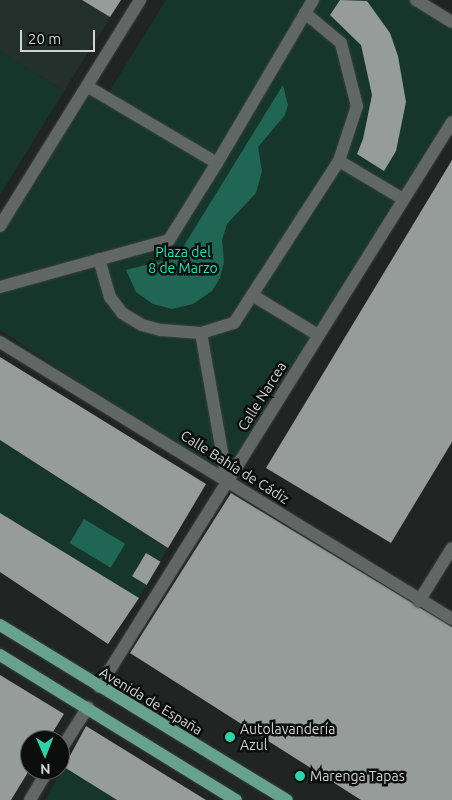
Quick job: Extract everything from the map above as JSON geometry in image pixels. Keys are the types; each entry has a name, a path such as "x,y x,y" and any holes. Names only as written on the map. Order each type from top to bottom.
{"main road":[{"name":"Avenida de España","path":"0,625 287,800"},
{"path":"0,655 88,707 236,800"}],"street":[{"path":"0,226 140,0"},
{"path":"0,287 169,240 217,163 313,0"},
{"path":"416,0 452,22"},
{"path":"99,259 110,297 122,313 142,325 161,330 201,333 234,323 339,161 357,106 340,43 305,13"},
{"path":"87,86 217,163"},
{"name":"Calle Narcea","path":"99,687 452,122"},
{"path":"339,161 403,199"},
{"path":"252,295 318,335"},
{"path":"201,333 227,480"},
{"name":"Calle Bahía de Cádiz","path":"0,342 452,619"},
{"path":"419,600 452,548"},
{"path":"70,736 88,707"},
{"path":"30,800 42,780"}],"shaded area":[{"path":"0,0 121,0 64,91 0,51"},
{"path":"283,85 288,105 285,115 258,147 262,171 256,193 227,224 222,240 224,262 220,278 212,291 193,304 172,309 153,304 136,292 126,270 177,257"},
{"path":"84,519 125,544 111,568 70,543"}],"green space":[{"name":"Plaza del 8 de Marzo","path":"166,0 416,0 452,22 452,122 227,480 0,330 0,226 87,86 106,97"},
{"path":"0,51 64,91 0,195"},
{"path":"0,440 168,548 139,598 0,513"},
{"path":"70,771 117,800 45,800 57,780 70,780"}],"building":[{"path":"82,0 121,0 110,17"},
{"path":"340,0 367,1 390,33 398,56 406,102 396,151 384,171 357,154 363,139 372,95 361,45 330,15"},
{"path":"452,160 452,442 391,543 266,468"},
{"path":"0,357 206,484 168,548 0,440"},
{"path":"231,493 452,627 452,800 361,800 130,653"},
{"path":"0,513 139,598 108,644 0,572"},
{"path":"146,553 161,562 147,585 132,576"},
{"path":"0,675 64,714 54,730 20,730 20,780 23,780 11,800 0,800"},
{"path":"86,726 206,800 117,800 70,771 70,756"}],"place":[{"name":"Autolavandería Azul","path":"230,737"},
{"name":"Marenga Tapas","path":"300,776"}]}
